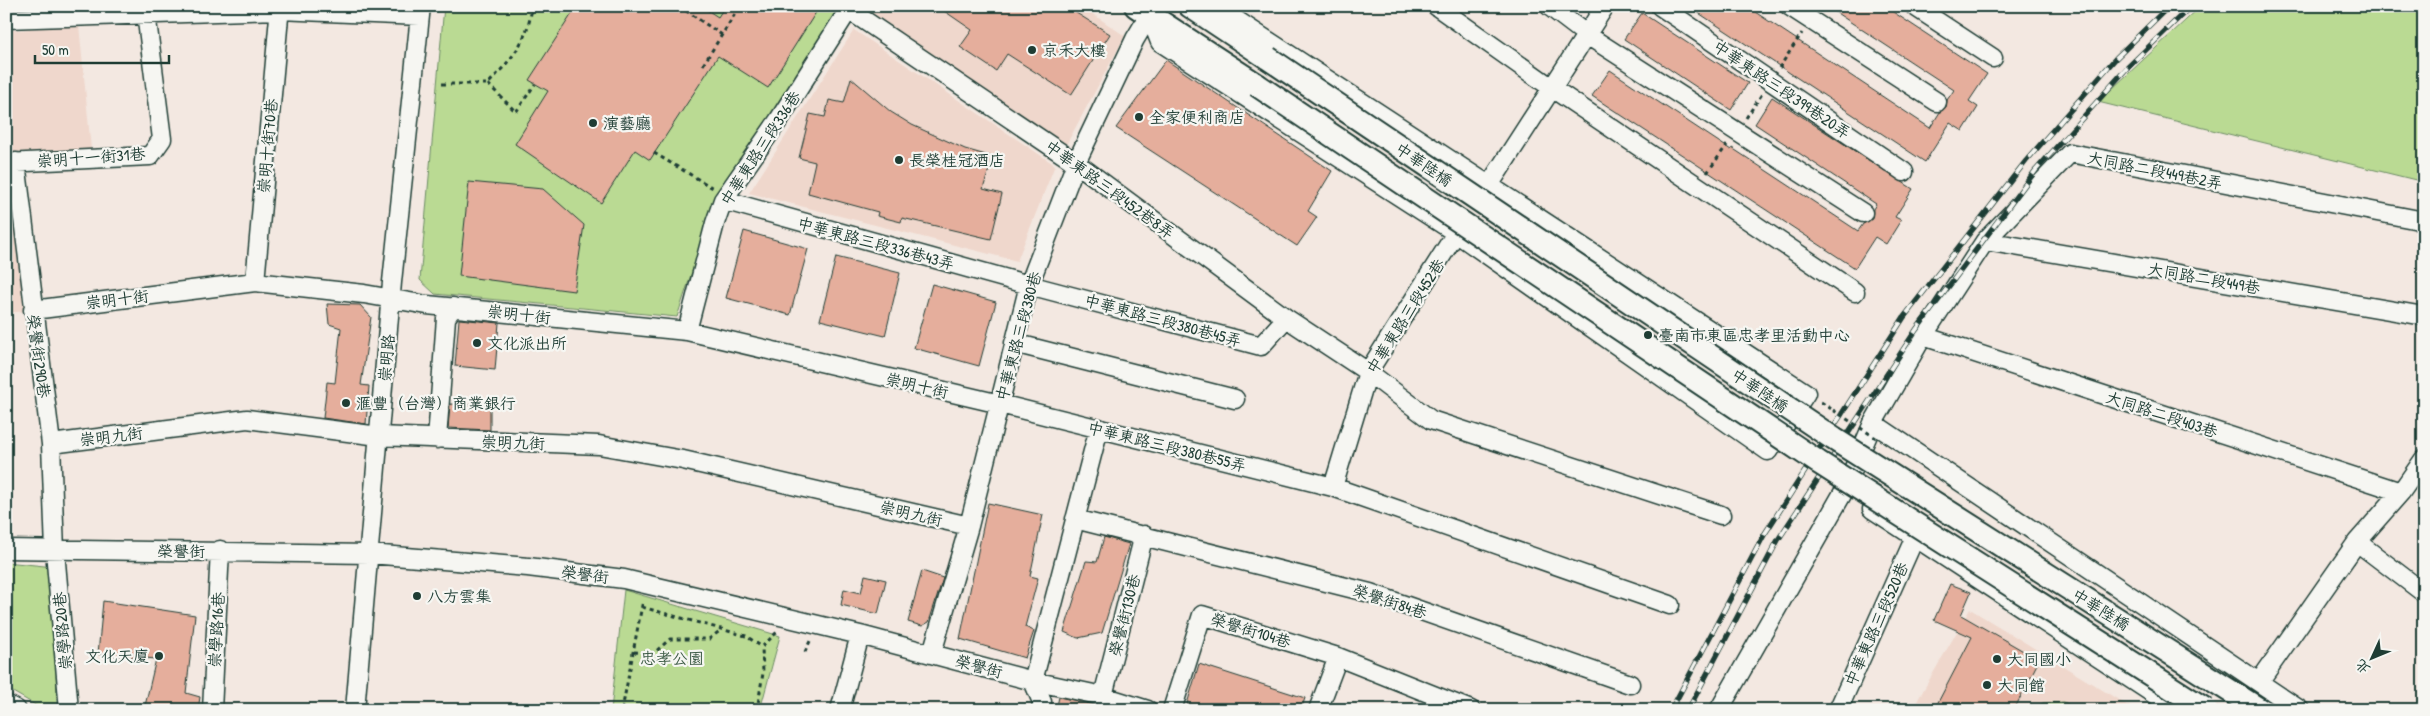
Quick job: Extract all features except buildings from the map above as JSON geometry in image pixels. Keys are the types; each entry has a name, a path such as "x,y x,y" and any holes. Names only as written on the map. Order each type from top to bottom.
{"main road":[{"name":"中華陸橋","path":"1190,6 1834,439 2260,710"},
{"name":"中華陸橋","path":"1147,9 1257,86 1818,462 2206,710"}],"street":[{"path":"1147,9 1160,42 1456,233 1768,451 1806,393 1488,187 1215,6"},
{"path":"1436,6 1552,88 1855,292"},
{"path":"1549,6 1587,35 1862,213"},
{"path":"1488,187 1605,6"},
{"name":"中華東路三段399巷20弄","path":"1660,6 1904,172"},
{"path":"1789,6 1937,102"},
{"path":"1914,6 1993,58"},
{"path":"6,19 279,8 421,11"},
{"name":"崇明十街70巷","path":"255,282 279,8"},
{"name":"中華東路三段452巷8弄","path":"850,8 1076,163 1286,318 1368,372"},
{"name":"中華東路三段336巷","path":"687,330 715,223 719,195 850,8"},
{"name":"中華東路三段380巷","path":"932,653 969,526 1029,285 1076,163 1147,9"},
{"name":"崇明路","path":"355,710 392,298 421,11"},
{"name":"崇明十一街31巷","path":"11,162 150,156 162,139 146,13"},
{"name":"大同路二段449巷2弄","path":"1719,710 1844,492 1923,336 1985,241 2070,153 2424,221"},
{"name":"榮譽街290巷","path":"11,162 51,444 55,551"},
{"name":"中華東路三段336巷43弄","path":"719,195 1029,285"},
{"name":"中華東路三段452巷","path":"1333,487 1368,372 1456,233"},
{"name":"大同路二段449巷","path":"1985,241 2424,316"},
{"name":"崇明十街","path":"33,310 255,282 453,307 687,330 1000,404"},
{"name":"中華東路三段380巷45弄","path":"1029,285 1261,346 1286,318"},
{"path":"437,439 446,318 453,307"},
{"name":"大同路二段403巷","path":"1923,336 2401,492"},
{"path":"1014,343 1236,399"},
{"path":"1368,372 1431,420 1722,515"},
{"name":"中華東路三段380巷55弄","path":"1000,404 1333,487"},
{"name":"崇明九街","path":"51,444 247,419 379,436 599,445 682,460 969,526"},
{"path":"1041,710 1042,702 1033,681 1099,428"},
{"path":"1875,431 2300,710"},
{"path":"2259,682 2357,542 2401,492 2424,459"},
{"path":"1333,487 1670,605"},
{"path":"1844,492 2178,710"},
{"name":"榮譽街84巷","path":"1075,519 1370,593 1630,684"},
{"name":"榮譽街130巷","path":"1103,696 1144,535"},
{"name":"中華東路三段520巷","path":"1838,710 1914,537"},
{"path":"2357,542 2424,593"},
{"name":"榮譽街","path":"6,549 55,551 220,550 370,554 528,567 624,579 860,635 1033,681 1103,696 1148,710"},
{"name":"崇學路16巷","path":"212,710 220,550"},
{"name":"崇學路20巷","path":"55,551 69,710"},
{"name":"榮譽街104巷","path":"1172,710 1202,615 1338,657"},
{"path":"840,710 860,635"},
{"path":"1318,710 1338,657 1471,710"},
{"path":"6,704 17,710"}],"path":[{"path":"488,84 515,56 530,21 532,6"},
{"path":"679,6 722,35"},
{"path":"703,66 740,6"},
{"path":"442,84 488,84 516,112 535,84"},
{"path":"654,154 719,195"},
{"path":"1833,410 1875,431"},
{"path":"622,710 647,584"},
{"path":"642,607 746,636 762,647"},
{"path":"757,710 763,673 762,647 784,626 786,617"},
{"path":"634,652 654,652 670,639 709,640 722,629"}],"shaded area":[{"path":"868,6 1081,6 1125,36 1065,147 862,14"},
{"path":"79,25 91,149 11,154 27,311 6,313 6,31"},
{"path":"854,30 1055,165 1017,261 749,193"},
{"name":"大同國小","path":"1970,609 2135,710 1912,710"}],"green space":[{"path":"444,6 844,6 714,205 677,317 435,294 420,280"},
{"path":"2201,6 2424,6 2424,182 2098,102"},
{"path":"6,562 54,567 57,710 44,710 6,688"},
{"name":"忠孝公園","path":"624,590 780,636 760,710 611,710"},
{"path":"2064,702 2078,710 2031,710 2043,703"}],"railway":[{"path":"1671,710 1764,535 1904,317 2026,161 2116,58 2169,6"},
{"path":"1688,710 1778,540 1916,330 2036,170 2127,68 2191,6"}],"place":[{"name":"京禾大樓","path":"1032,50"},
{"name":"全家便利商店","path":"1139,117"},
{"name":"演藝廳","path":"593,123"},
{"name":"長榮桂冠酒店","path":"899,160"},
{"name":"臺南市東區忠孝里活動中心","path":"1648,335"},
{"name":"文化派出所","path":"477,343"},
{"name":"滙豐（台灣）商業銀行","path":"346,403"},
{"name":"八方雲集","path":"417,596"},
{"name":"文化天廈","path":"159,656"},
{"name":"大同國小","path":"1997,659"},
{"name":"大同館","path":"1987,685"}]}
